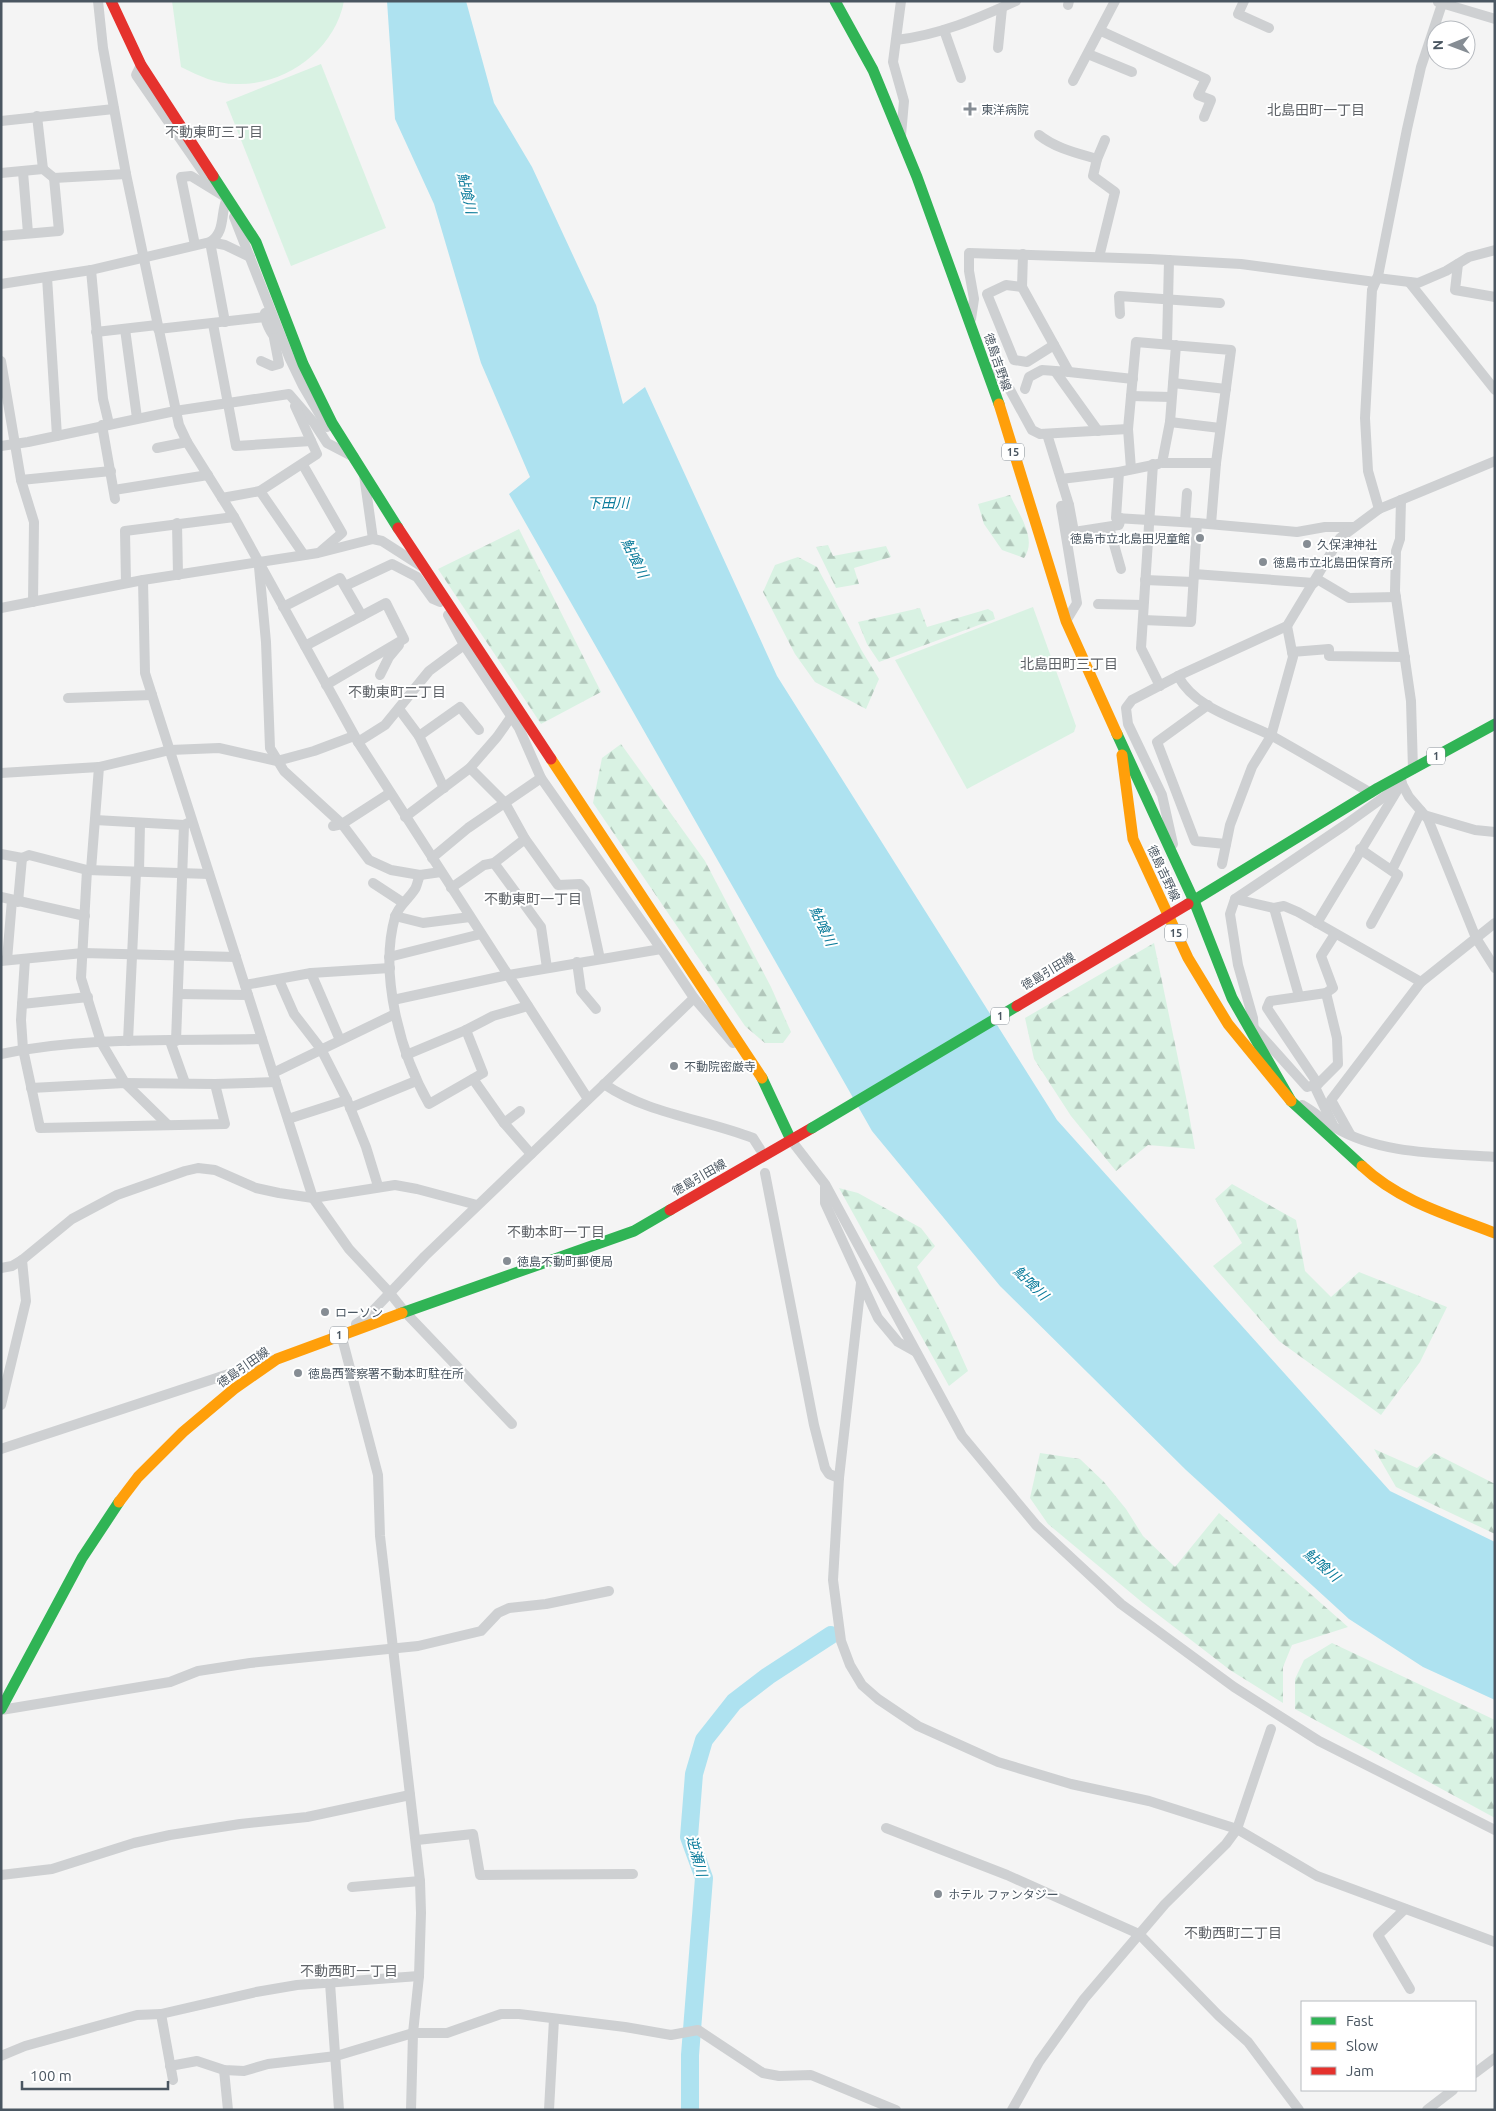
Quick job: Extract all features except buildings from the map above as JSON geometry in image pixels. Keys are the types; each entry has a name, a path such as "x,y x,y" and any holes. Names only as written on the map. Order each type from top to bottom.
{"main road":[{"path":"111,1 140,65 222,196 256,242 303,364 332,423 423,567 760,1074 791,1140"},
{"name":"徳島吉野線","path":"835,1 873,70 917,177 986,366 1066,621 1179,872 1232,998 1254,1032 1292,1101"},
{"name":"徳島引田線","path":"1,1710 82,1558 110,1514 138,1477 183,1432 234,1389 278,1359 341,1334 634,1230 812,1128 1191,903 1370,792 1401,779 1413,769 1495,724"},
{"name":"徳島吉野線","path":"1120,739 1133,840 1188,958 1228,1024 1292,1101"},
{"path":"1292,1101 1378,1181 1410,1200 1495,1233"}],"street":[{"path":"98,1 126,174 175,410 187,442 234,516 356,739 588,1099"},
{"path":"901,1 893,62 904,101 901,138"},
{"path":"896,40 913,38 944,30 1016,1"},
{"path":"1073,81 1101,31 1115,1"},
{"path":"1244,1 1238,14 1270,28"},
{"path":"1379,509 1368,471 1365,418 1372,290 1376,280 1407,129 1422,67 1441,2 1495,19"},
{"path":"998,48 1002,8"},
{"path":"944,30 961,78"},
{"path":"1101,31 1206,78 1198,95 1211,100 1204,117"},
{"path":"1088,54 1132,72"},
{"path":"1,121 114,109"},
{"path":"37,116 44,170 54,178 126,174"},
{"path":"1039,135 1065,149 1097,159"},
{"path":"1099,257 1115,192 1093,176 1104,140"},
{"path":"1,173 44,170"},
{"path":"23,172 28,234"},
{"path":"195,246 181,176 191,176 222,196 250,257 303,386 336,441 354,457"},
{"path":"1,236 59,231 54,178"},
{"path":"1,284 91,270 210,242 217,238 222,225 222,196"},
{"path":"210,242 225,244 250,257"},
{"path":"210,242 225,322"},
{"path":"970,323 974,299 969,271 969,253 1241,264 1418,283 1469,258 1495,250"},
{"path":"1023,254 1022,287 1069,372"},
{"path":"1160,686 1141,648 1149,519 1157,464 1170,422 1172,397 1168,298 1169,260"},
{"path":"1458,264 1455,290 1495,297"},
{"path":"91,270 110,471 114,494 208,475"},
{"path":"47,277 57,436"},
{"path":"1409,282 1495,390"},
{"path":"1022,287 1006,285 988,294 1014,360 1027,362 1054,344"},
{"path":"265,294 265,318 274,336 290,357 303,364"},
{"path":"1120,314 1115,295 1168,298 1220,304"},
{"path":"96,332 213,324 265,318"},
{"path":"213,324 236,446 311,441"},
{"path":"125,329 137,418"},
{"path":"261,361 272,366 279,364 274,336"},
{"path":"1131,469 1128,430 1136,342 1231,350 1220,428 1211,524"},
{"path":"1,361 3,387 21,480 34,522 33,602"},
{"path":"986,366 1004,379 1032,430 1040,434 1128,430"},
{"path":"1025,389 1029,377 1042,370 1133,379"},
{"path":"1055,371 1098,431"},
{"path":"1172,383 1226,389"},
{"path":"289,394 314,423 327,443 354,457"},
{"path":"1,446 57,436 175,410 289,394"},
{"path":"222,498 260,491 317,454 289,394"},
{"path":"1131,396 1172,397"},
{"path":"1170,422 1220,428"},
{"path":"1047,434 1069,505 1074,532 1119,525 1121,518"},
{"path":"157,448 187,442"},
{"path":"1179,872 1162,795 1128,724 1126,708 1132,700 1178,676 1287,626 1340,538 1379,509 1495,461"},
{"path":"1061,479 1119,472 1157,464 1216,463"},
{"path":"302,465 342,533 318,553"},
{"path":"363,470 373,539"},
{"path":"21,480 110,471"},
{"path":"1119,472 1116,518 1149,519 1297,532 1325,527 1353,527"},
{"path":"260,491 304,555"},
{"path":"1185,522 1187,493"},
{"path":"1401,500 1400,539 1396,552 1396,597 1411,702 1413,769"},
{"path":"1066,621 1077,603 1061,506 1069,505"},
{"path":"126,583 125,531 234,516"},
{"path":"177,523 178,575"},
{"path":"1142,620 1191,622 1197,523"},
{"path":"1109,527 1121,569"},
{"path":"1,608 142,580 318,553 373,539 382,541 423,567"},
{"path":"259,563 266,642 270,748 284,771 338,825 369,860 391,870 420,875 441,872"},
{"path":"344,586 392,564 417,577 433,599 440,602"},
{"path":"283,607 340,578 362,616"},
{"path":"1145,580 1194,578 1315,581 1349,598 1396,597"},
{"path":"142,580 145,673 170,750 188,823 210,874 313,1198 349,1249 389,1292 404,1312 512,1424"},
{"path":"436,585 440,602 464,645 519,728 541,778 694,998 760,1074"},
{"path":"304,646 386,603 404,639"},
{"path":"1098,604 1143,605"},
{"path":"1222,864 1230,825 1252,767 1271,736 1293,657 1287,626"},
{"path":"380,675 389,657 404,639"},
{"path":"326,684 404,639"},
{"path":"1,773 100,767 170,750 219,748 278,761 356,739 385,725 429,671 464,645"},
{"path":"1292,652 1329,649 1329,656 1405,657"},
{"path":"1178,676 1184,687 1208,705 1271,736 1370,792"},
{"path":"68,698 152,695"},
{"path":"1208,705 1156,742 1195,841 1226,844"},
{"path":"419,736 460,707 479,730"},
{"path":"399,709 419,736 444,788"},
{"path":"405,817 470,768 497,737 511,717"},
{"path":"100,767 89,870 81,978 101,1042 125,1084 168,1125"},
{"path":"470,768 505,803 525,839 558,884 580,884 585,890 600,959"},
{"path":"432,858 468,828 541,778"},
{"path":"1401,779 1422,813 1428,819 1476,938 1495,968"},
{"path":"1317,923 1401,779"},
{"path":"1326,993 1336,1038 1338,1064 1316,1085 1307,1087 1254,1032 1238,965 1230,914 1235,899 1401,779"},
{"path":"338,825 390,793"},
{"path":"1422,813 1475,830 1495,832"},
{"path":"1392,870 1422,813"},
{"path":"95,820 140,824 188,823"},
{"path":"185,1083 173,1041 178,994 182,874 188,823"},
{"path":"128,1041 140,824"},
{"path":"451,888 484,865 494,863 525,839"},
{"path":"1360,849 1398,875 1371,924"},
{"path":"1,854 22,858 29,855 89,870 210,874"},
{"path":"22,858 16,901 4,960 82,954 236,957"},
{"path":"494,863 541,927 547,968"},
{"path":"420,875 415,889 402,902 395,916 389,957 395,1014 406,1055 416,1081 429,1104 483,1073 466,1030"},
{"path":"374,883 402,902"},
{"path":"1,897 85,916"},
{"path":"1235,899 1274,908 1284,906 1421,982"},
{"path":"1274,908 1299,996"},
{"path":"395,916 423,923 470,918"},
{"path":"1350,1134 1331,1100 1421,982 1495,923"},
{"path":"389,957 481,934"},
{"path":"1334,1127 1316,1085 1267,1008 1270,1000 1326,993 1333,988 1322,956 1335,934"},
{"path":"393,1000 577,962 661,950"},
{"path":"25,959 21,1020 23,1049 40,1128 225,1124 215,1084"},
{"path":"577,962 581,990 596,1009"},
{"path":"178,994 247,990 311,973 390,968"},
{"path":"311,973 340,1040"},
{"path":"279,980 294,1014 321,1050 349,1104 366,1147 378,1186"},
{"path":"22,1004 88,997"},
{"path":"411,2110 413,2033 419,1976 421,1914 417,1840 410,1795 380,1536 378,1476 341,1334 368,1316 389,1292 694,998"},
{"path":"406,1055 466,1030 493,1016 528,1006"},
{"path":"31,1088 125,1084 215,1084 274,1077 340,1040 395,1014"},
{"path":"1,1054 23,1049 101,1042 262,1039"},
{"path":"473,1079 504,1123 531,1154"},
{"path":"288,1119 349,1104 416,1081"},
{"path":"604,1084 620,1095 654,1108 753,1138 760,1149"},
{"path":"1292,1101 1303,1105 1334,1127 1372,1144 1412,1150 1495,1157"},
{"path":"504,1123 520,1111"},
{"path":"791,1140 825,1184 962,1436 1036,1525 1121,1604 1234,1687 1319,1741 1495,1830"},
{"path":"1,1268 12,1266 22,1260 56,1231 80,1215 117,1195 198,1168 215,1170 256,1188 313,1198 378,1186 395,1185 417,1189 478,1206"},
{"path":"764,1173 814,1425 825,1468 829,1474 839,1478"},
{"path":"825,1184 825,1203 878,1318 898,1342 916,1352"},
{"path":"1,1405 26,1301 22,1260"},
{"path":"861,1283 839,1478 833,1580 841,1641 850,1665 862,1684 918,1726 998,1762 1071,1784 1149,1801 1238,1829 1317,1876 1495,1942"},
{"path":"1,1449 257,1364 278,1359"},
{"path":"1,1710 170,1682 198,1670 318,1655 394,1650 418,1646 482,1631 498,1614 509,1608 546,1604 609,1591"},
{"path":"1012,2110 1039,2062 1079,2007 1165,1904 1226,1844 1238,1829 1271,1728"},
{"path":"1,1876 52,1869 134,1843 170,1835 240,1824 307,1817 410,1795"},
{"path":"886,1828 1007,1875 1139,1934 1219,2016 1248,2042 1299,2110"},
{"path":"417,1840 473,1834 480,1875 633,1874"},
{"path":"352,1886 420,1881"},
{"path":"1405,1909 1378,1934 1410,1989"},
{"path":"1,2056 25,2046 136,2015 161,2014 256,1992 330,1983 419,1976"},
{"path":"330,1983 339,2110"},
{"path":"161,2014 173,2080"},
{"path":"170,2066 196,2061 224,2070 244,2071 268,2064 336,2056 413,2033 447,2033 501,2014 625,2027 671,2035 698,2030 763,2073 779,2076 811,2075 896,2110"},
{"path":"549,2110 554,2019"},
{"path":"1476,2072 1495,2058"},
{"path":"224,2070 228,2110"},
{"path":"1427,2110 1452,2091"}],"green space":[{"path":"172,1 344,1 339,19 330,35 305,62 289,72 272,79 254,83 229,84 215,81 181,67"},
{"path":"321,64 386,228 291,266 226,102"},
{"path":"1010,495 1028,534 1028,551 1024,558 1002,550 984,524 978,504"},
{"path":"519,529 601,692 541,724 438,569"},
{"path":"828,545 833,556 886,546 891,557 854,568 859,584 836,588 816,547"},
{"path":"798,557 817,567 879,679 866,709 815,682 795,654 763,592 775,565"},
{"path":"1033,607 1076,726 1074,732 967,789 895,660"},
{"path":"920,608 927,627 988,609 993,612 995,619 879,662 867,644 858,622"},
{"path":"621,744 705,861 771,987 791,1032 783,1043 765,1043 745,1026 593,803 602,758"},
{"path":"1154,943 1195,1149 1148,1145 1116,1171 1071,1116 1034,1059 1025,1018"},
{"path":"1232,1184 1296,1220 1305,1271 1331,1297 1359,1272 1447,1307 1420,1362 1381,1415 1279,1341 1213,1266 1242,1243 1215,1199"},
{"path":"839,1188 858,1193 921,1228 935,1246 917,1267 947,1324 968,1371 949,1386"},
{"path":"1374,1449 1417,1468 1434,1453 1495,1484 1495,1534 1396,1487"},
{"path":"1040,1453 1080,1459 1104,1482 1126,1509 1143,1536 1175,1567 1219,1513 1348,1627 1292,1645 1283,1667 1283,1703 1230,1670 1143,1603 1048,1524 1030,1498"},
{"path":"1332,1643 1495,1720 1495,1818 1295,1709 1295,1679 1304,1660"}],"water":[{"name":"下田川","path":"387,1 466,1 494,103 532,167 596,305 623,404 645,387 777,676 1057,1120 1390,1491 1495,1542 1495,1700 1423,1667 1349,1619 1186,1470 1000,1286 872,1131 509,494 530,477 481,363 434,204 395,119"}],"waterway":[{"name":"逆瀬川","path":"690,2110 690,2055 704,1878 689,1837 694,1774 704,1740 734,1702 768,1676 831,1635"}],"traffic: fast":[{"path":"835,1 873,70 917,177 999,404"},
{"path":"213,176 256,242 303,364 332,423 398,528"},
{"path":"1188,904 1378,788 1495,724"},
{"path":"1117,734 1194,901"},
{"path":"1194,901 1232,998 1291,1101 1362,1166"},
{"path":"812,1128 1017,1006"},
{"path":"762,1078 791,1140"},
{"path":"402,1313 634,1231 670,1210"},
{"path":"1,1709 82,1558 119,1502"}],"traffic: slow":[{"path":"999,404 1066,621 1117,734"},
{"path":"1122,755 1133,839 1188,958 1228,1024 1291,1101"},
{"path":"551,759 762,1078"},
{"path":"1362,1166 1376,1178 1408,1198 1495,1233"},
{"path":"119,1502 138,1477 183,1432 234,1389 277,1359 402,1313"}],"traffic: jam":[{"path":"111,1 141,65 213,176"},
{"path":"398,528 551,759"},
{"path":"1017,1006 1188,904"},
{"path":"670,1210 812,1128"}],"place":[{"name":"東洋病院","path":"970,109"},
{"name":"徳島市立北島田児童館","path":"1200,538"},
{"name":"久保津神社","path":"1307,544"},
{"name":"徳島市立北島田保育所","path":"1263,562"},
{"name":"不動院密厳寺","path":"674,1066"},
{"name":"徳島不動町郵便局","path":"507,1261"},
{"name":"ローソン","path":"325,1312"},
{"name":"徳島西警察署不動本町駐在所","path":"298,1373"},
{"name":"ホテル ファンタジー","path":"938,1894"}],"district":[{"name":"北島田町一丁目","path":"1316,110"},
{"name":"不動東町三丁目","path":"214,132"},
{"name":"北島田町三丁目","path":"1069,664"},
{"name":"不動東町二丁目","path":"397,692"},
{"name":"不動東町一丁目","path":"533,899"},
{"name":"不動本町一丁目","path":"556,1232"},
{"name":"不動西町二丁目","path":"1233,1933"},
{"name":"不動西町一丁目","path":"349,1971"}],"water label":[{"name":"鮎喰川","path":"467,193"},
{"name":"鮎喰川","path":"635,558"},
{"name":"鮎喰川","path":"823,926"},
{"name":"鮎喰川","path":"1031,1283"},
{"name":"鮎喰川","path":"1322,1565"}]}
